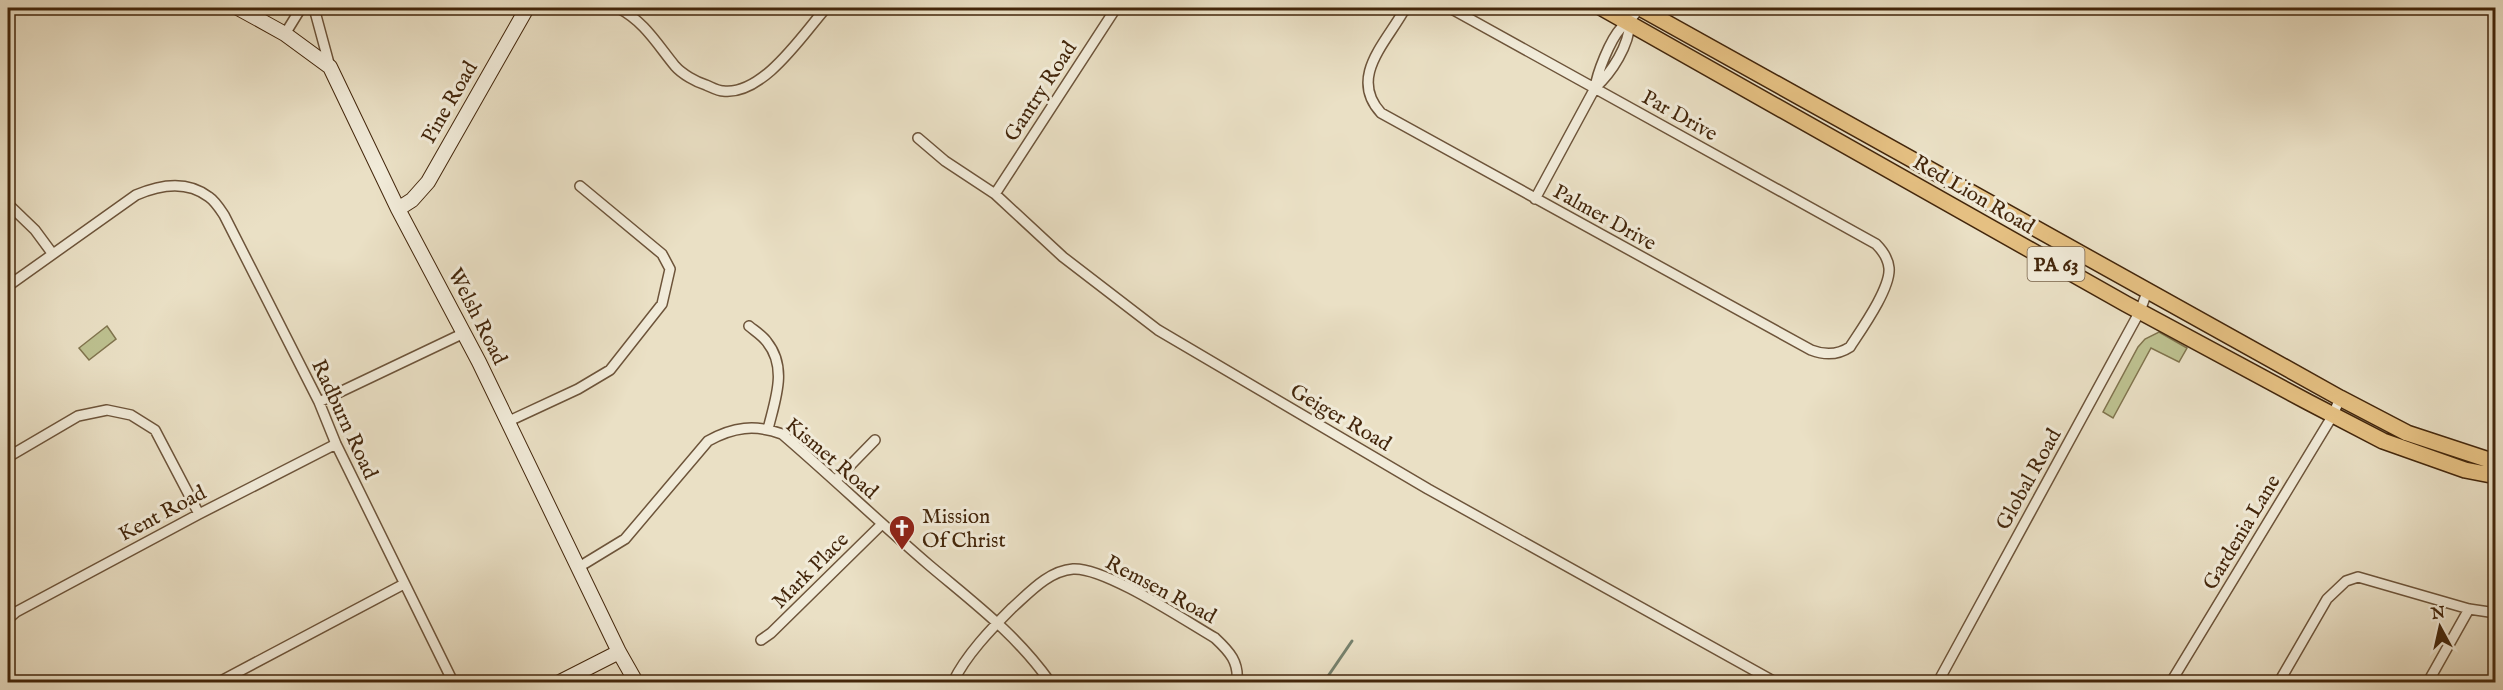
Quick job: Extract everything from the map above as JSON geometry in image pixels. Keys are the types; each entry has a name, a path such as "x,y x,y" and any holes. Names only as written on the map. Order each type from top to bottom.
{"main road":[{"name":"Welsh Road","path":"238,8 285,34 330,67 399,209 464,333 619,652 636,682"},
{"name":"Pine Road","path":"399,209 412,200 428,182 527,8"},
{"name":"Red Lion Road","path":"1602,8 2140,311 2333,415 2383,441 2465,470 2496,476"},
{"name":"Red Lion Road","path":"1640,8 2340,398 2408,433 2486,459 2496,460"},
{"path":"560,682 619,652"}],"street":[{"path":"285,34 301,8"},
{"path":"314,8 330,67"},
{"path":"618,8 630,14 652,34 677,68 699,83 724,92 746,87 767,76 826,8"},
{"name":"Gantry Road","path":"995,194 1116,8"},
{"name":"Palmer Drive","path":"1408,8 1403,12 1368,70 1366,82 1369,96 1381,113 1811,350 1822,354 1834,353"},
{"name":"Par Drive","path":"1449,8 1876,244 1887,259 1889,270 1887,282 1850,348 1834,353"},
{"path":"1535,199 1595,88 1607,77 1630,35 1630,22 1640,8"},
{"name":"Geiger Road","path":"918,138 945,161 995,194 1063,257 1158,330 1428,489 1775,682"},
{"name":"Radburn Road","path":"52,253 136,195 152,188 169,185 187,187 209,197 224,215 319,402 336,444 453,682"},
{"path":"507,422 578,389 610,370 662,304 670,269 662,254 580,186"},
{"path":"8,204 35,230 52,253 8,286"},
{"name":"Global Road","path":"1938,682 2140,311 2147,292"},
{"path":"749,326 767,342 776,360 779,383 768,429"},
{"path":"319,402 464,333"},
{"name":"Gardenia Lane","path":"2171,682 2333,415 2340,398"},
{"path":"8,457 78,416 107,410 131,415 155,430 199,514"},
{"name":"Kismet Road","path":"579,567 625,538 708,441 724,432 745,427 768,429 782,434 836,480 882,524 998,622 1030,654 1050,682"},
{"path":"836,480 876,440"},
{"name":"Kent Road","path":"8,620 15,612 336,444"},
{"name":"Mark Place","path":"761,640 771,633 882,524"},
{"name":"Remsen Road","path":"953,682 998,622 1037,584 1072,569 1103,574 1215,638 1236,661 1238,678"},
{"path":"2279,682 2327,599 2346,580 2358,577 2469,609 2496,613"},
{"path":"219,682 404,584"},
{"path":"2428,682 2469,609"}],"green space":[{"path":"107,326 116,339 89,360 79,348"},
{"path":"2159,332 2187,348 2179,362 2151,348 2113,418 2103,412 2138,347 2145,339"}],"waterway":[{"path":"1324,682 1352,641"}],"place":[{"name":"Mission Of Christ","path":"902,551"}]}
